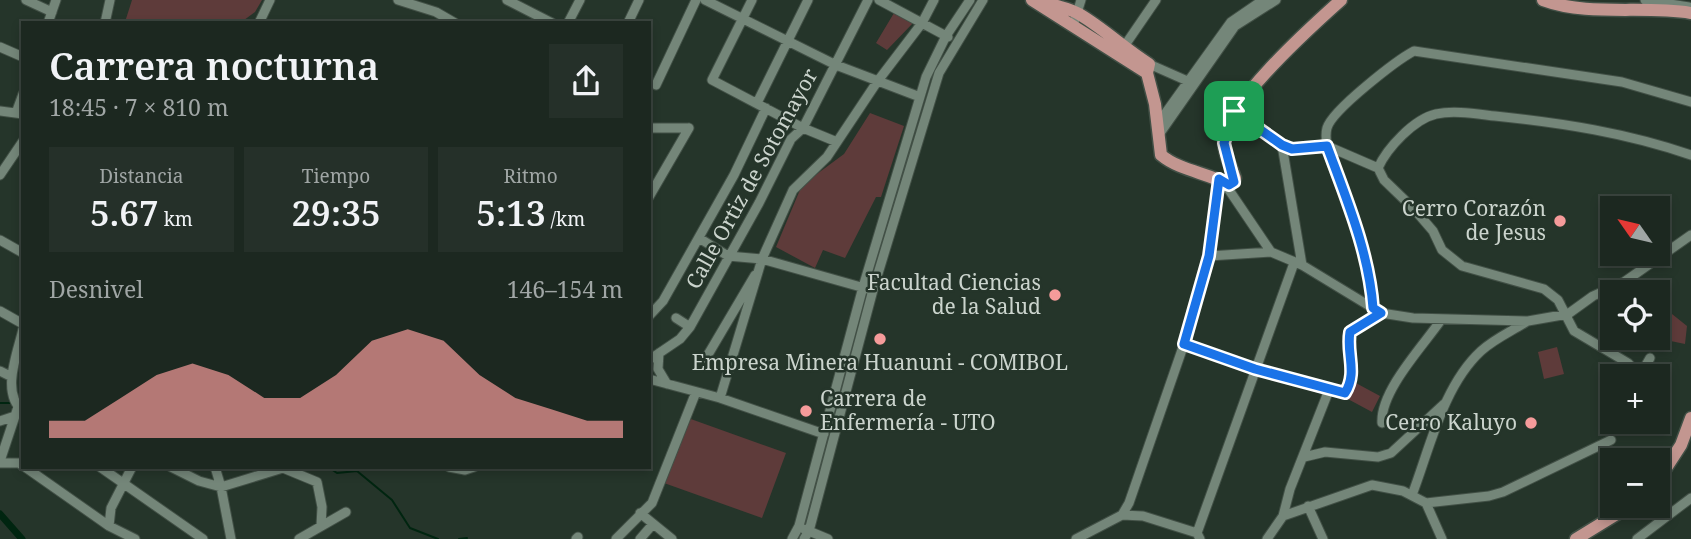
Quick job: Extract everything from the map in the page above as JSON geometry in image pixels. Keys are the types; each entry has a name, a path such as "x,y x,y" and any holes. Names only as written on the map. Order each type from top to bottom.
{"main road":[{"path":"1032,0 1062,6 1079,14 1121,52"},
{"path":"1050,4 1073,26 1148,69 1155,104 1159,149 1165,159 1226,180 1224,143 1234,111 1272,67 1341,0"},
{"path":"1543,0 1582,8 1691,13"},
{"path":"1670,462 1681,445 1691,418"},
{"path":"1576,539 1610,518"}],"street":[{"path":"26,0 51,12"},
{"path":"49,21 56,0"},
{"path":"105,21 110,0"},
{"path":"260,21 270,0"},
{"path":"267,21 277,0"},
{"path":"398,0 436,12 452,21"},
{"path":"507,0 519,3 549,21"},
{"path":"569,21 580,0"},
{"path":"629,21 639,0"},
{"path":"656,85 696,0"},
{"path":"705,0 836,65 920,97"},
{"path":"752,0 712,80 803,128 837,142"},
{"path":"757,103 808,0"},
{"name":"Calle Ortiz de Sotomayor","path":"651,359 680,339 690,327 791,139 803,128 868,0"},
{"path":"879,0 957,41"},
{"path":"720,398 758,271 793,190 819,166 837,142 877,82 922,23 934,0"},
{"path":"868,288 939,73 982,0"},
{"path":"1073,26 1079,14 1081,0"},
{"path":"1121,52 1156,0"},
{"path":"1192,83 1231,22 1263,0"},
{"path":"1157,132 1235,26 1276,0"},
{"path":"806,535 835,413 920,97 930,67 968,1"},
{"path":"1649,1 1691,7"},
{"path":"0,47 21,56"},
{"path":"1377,311 1357,231 1327,146 1327,128 1337,113 1400,58 1414,51 1622,82 1691,102"},
{"path":"1148,69 1192,83"},
{"path":"651,314 663,301 699,238 734,175 766,108"},
{"path":"0,111 20,113"},
{"path":"1234,111 1282,145 1292,149 1327,146 1378,168 1384,180 1414,209 1451,260 1462,266 1544,289 1558,300 1574,331 1628,363 1637,373 1641,373 1650,358"},
{"path":"1378,168 1382,159 1420,120 1438,113 1542,121 1609,131 1691,155"},
{"path":"651,128 689,128 654,179"},
{"path":"0,175 21,144"},
{"path":"1076,539 1122,515 1143,516 1198,536 1255,369 1298,264 1282,145"},
{"path":"1226,180 1236,202 1271,252"},
{"path":"1122,515 1129,503 1184,344 1209,256 1226,180"},
{"path":"1209,256 1271,252 1298,264 1377,311 1441,320 1528,321 1565,315 1594,296 1624,282 1691,235"},
{"path":"699,238 729,256 762,260 868,288"},
{"path":"0,240 21,252"},
{"path":"706,358 758,271"},
{"path":"0,311 21,325"},
{"path":"1184,344 1255,369 1345,393 1351,383 1353,361 1350,332 1377,311"},
{"path":"676,318 690,327"},
{"path":"1382,423 1381,409 1388,395 1441,320"},
{"path":"1412,495 1448,400 1464,370 1484,348 1528,321"},
{"path":"21,335 11,387 18,411 0,462 21,465"},
{"path":"659,353 658,369 667,384"},
{"path":"0,371 12,377"},
{"path":"651,380 720,398 824,434"},
{"path":"1267,539 1283,516 1290,489 1329,390"},
{"path":"616,539 652,503 696,391"},
{"path":"1304,457 1325,452 1378,457 1391,453 1448,400"},
{"path":"0,421 18,411"},
{"path":"793,539 824,434 835,413"},
{"path":"0,431 11,427"},
{"path":"1283,516 1372,485 1385,486 1426,503 1489,496 1503,492 1611,440"},
{"path":"27,469 109,526 135,539"},
{"path":"103,469 203,539"},
{"path":"109,526 111,508 131,469"},
{"path":"175,469 199,481 221,487 274,469 294,470 317,482 322,507 316,532"},
{"path":"216,469 231,539"},
{"path":"1637,539 1691,498"},
{"path":"1426,503 1442,539"},
{"path":"1308,506 1323,539"},
{"path":"299,539 316,532 346,512"},
{"path":"640,513 672,539"},
{"path":"640,539 653,524"},
{"path":"799,526 806,535 828,539"}],"shaded area":[{"path":"132,0 262,0 255,12 243,21 125,21"},
{"path":"894,13 913,23 887,50 876,43"},
{"path":"870,113 904,126 881,197 876,197 845,258 823,250 815,268 776,247 802,185 844,154"},
{"path":"1670,312 1687,326 1685,344 1670,341"},
{"path":"1557,347 1564,374 1544,379 1538,352"},
{"path":"1354,382 1380,396 1372,412 1346,398"},
{"path":"688,418 786,453 762,518 664,483"}],"waterway":[{"path":"0,403 11,403"},
{"path":"331,469 337,473 357,471 392,500 410,528 438,539"},
{"path":"0,514 22,539"},
{"path":"459,539 467,538"}],"place":[{"name":"Cerro Corazón de Jesus","path":"1560,221"},
{"name":"Facultad Ciencias de la Salud","path":"1055,295"},
{"name":"Empresa Minera Huanuni - COMIBOL","path":"880,339"},
{"name":"Carrera de Enfermería - UTO","path":"806,411"},
{"name":"Cerro Kaluyo","path":"1531,423"}],"route":[{"path":"1234,111 1282,145 1292,149 1327,146 1357,231 1373,308 1381,313 1350,332 1353,361 1351,383 1345,393 1255,369 1184,344 1209,256 1219,179 1229,185 1235,178 1224,143 1228,123 1234,111"}]}
